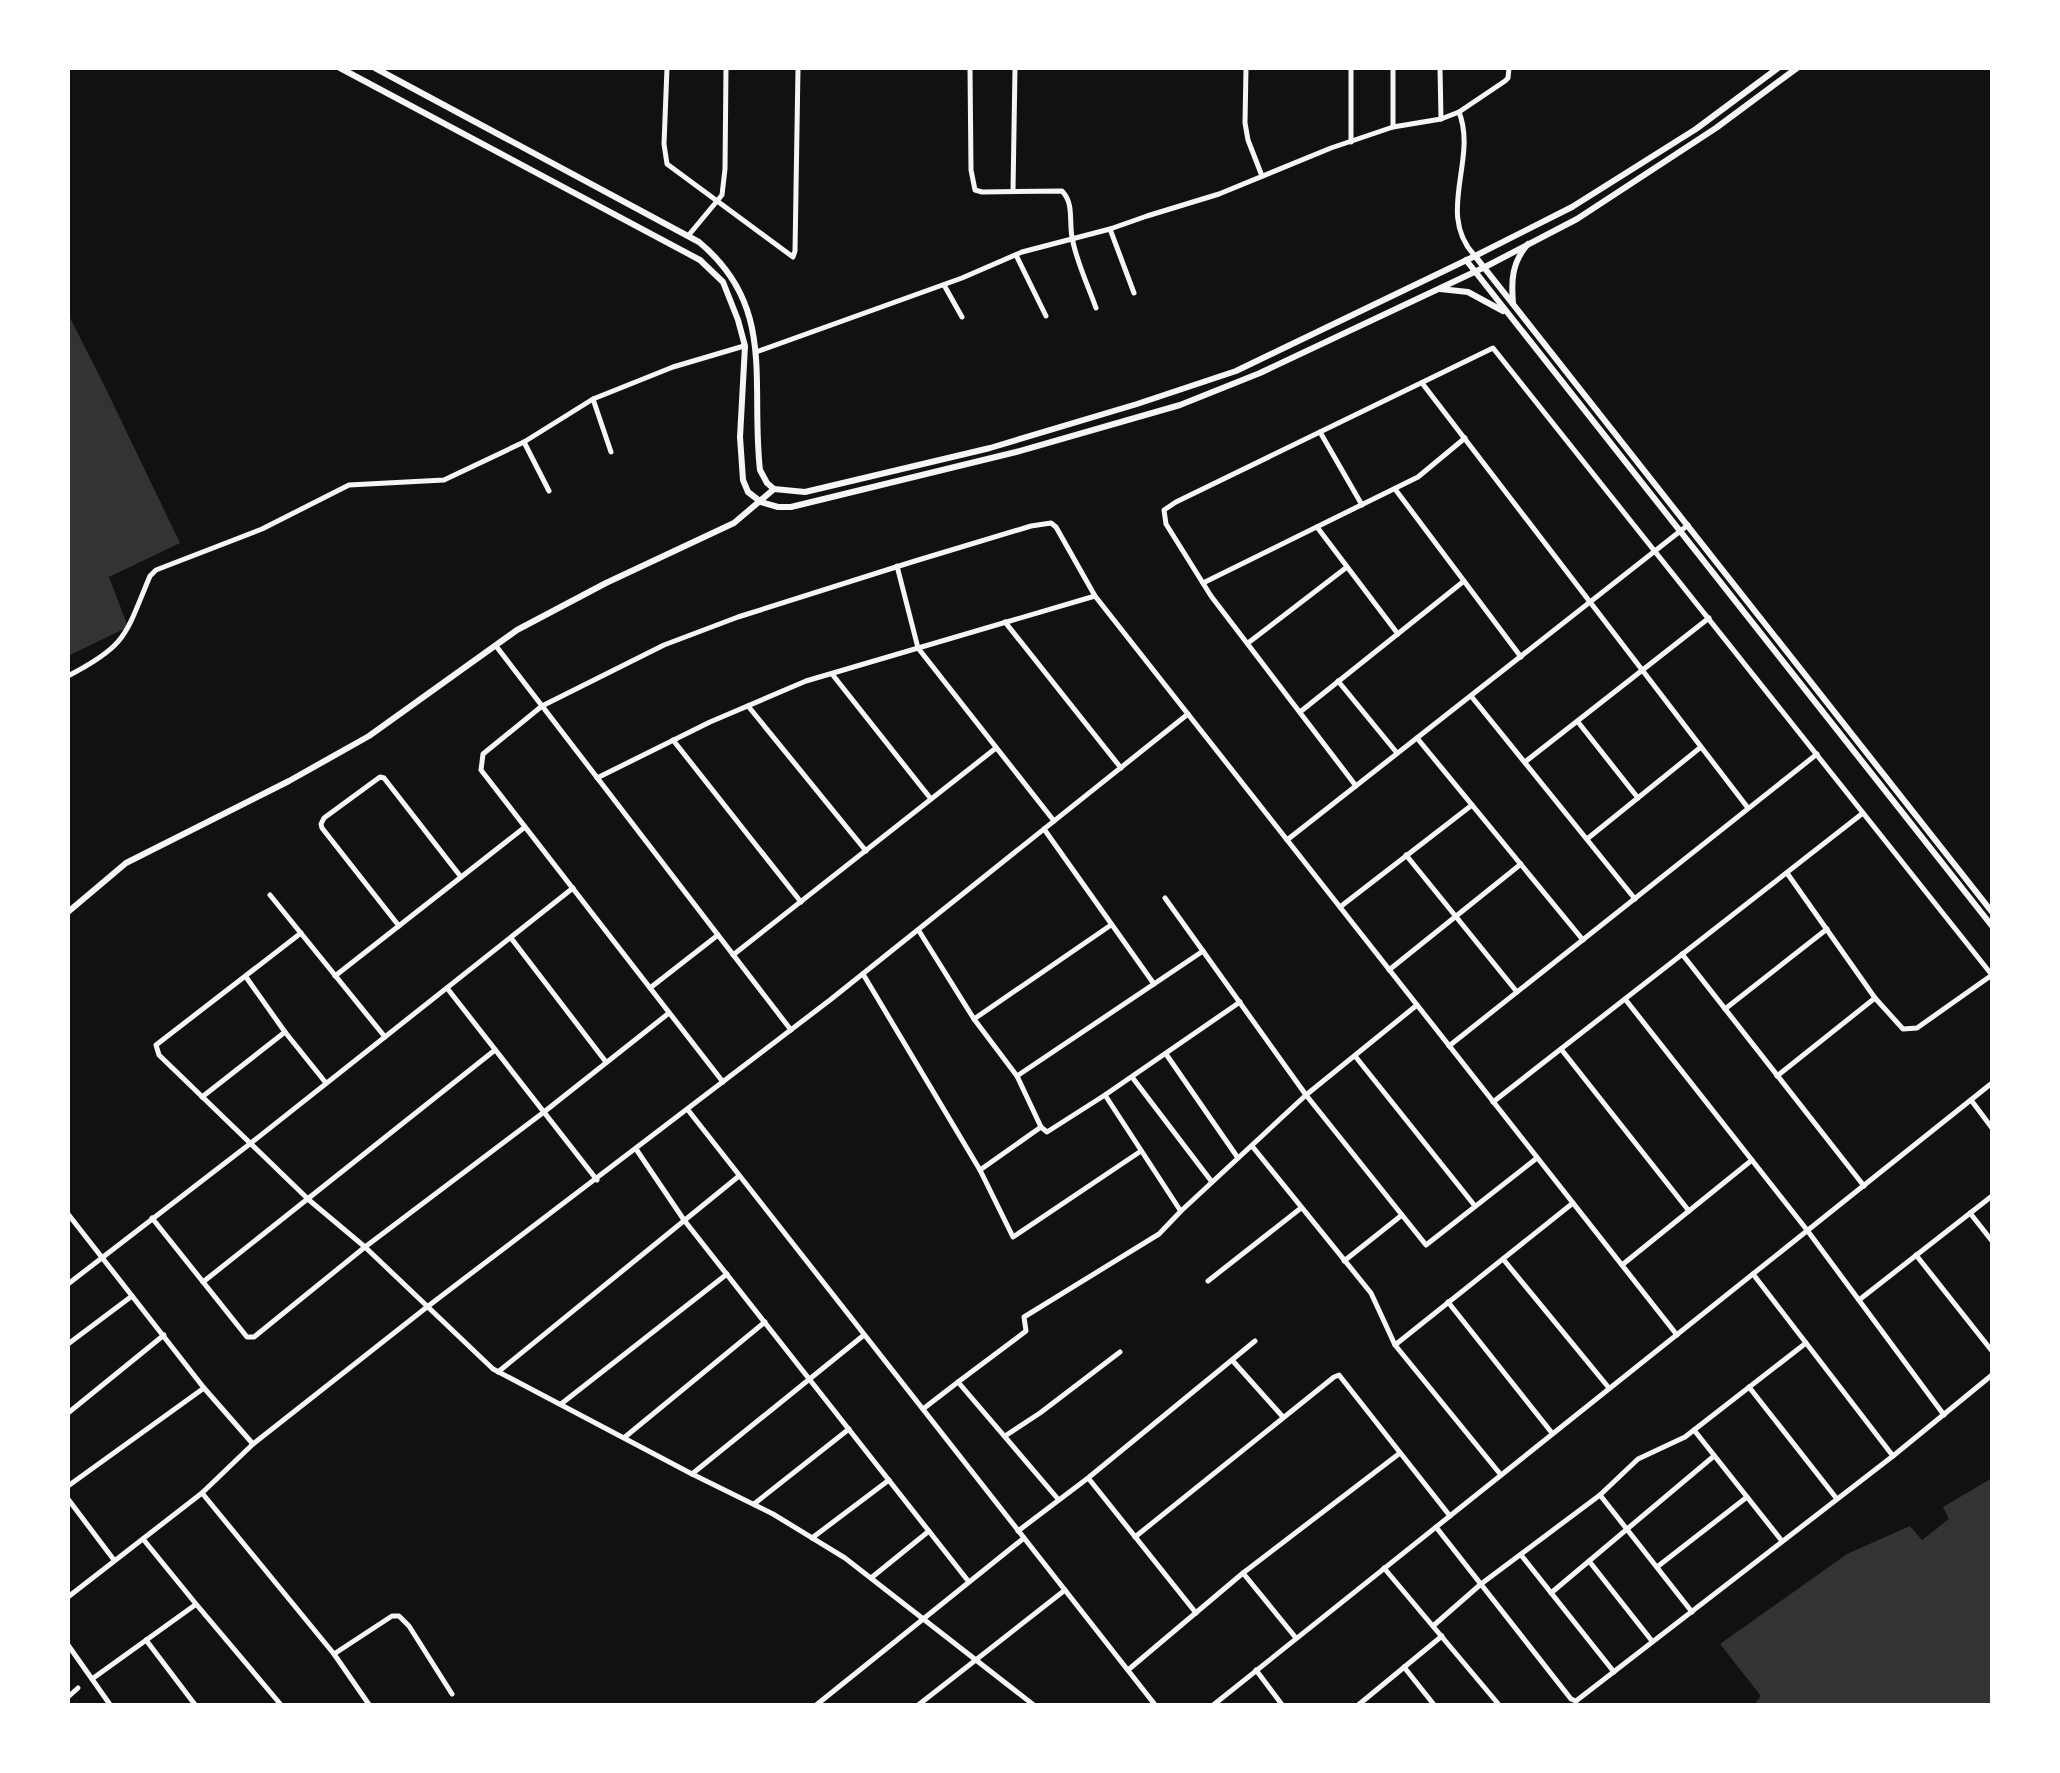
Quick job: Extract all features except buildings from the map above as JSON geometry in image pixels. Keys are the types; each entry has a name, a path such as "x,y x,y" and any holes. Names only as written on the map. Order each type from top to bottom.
{"main road":[{"path":"340,68 700,260 723,282 744,346 740,437 743,480 748,492 761,502 778,507 845,496 1016,452 1180,405 1260,373 1476,272 1576,219 1701,138 1797,68"},
{"path":"375,68 688,236 714,254 744,300 756,341 760,470 774,490 794,492 990,448 1236,372 1572,207 1696,129 1778,68"},
{"path":"1514,303 1511,282 1515,262 1528,244"},
{"path":"1475,256 1992,912"},
{"path":"1466,260 1992,926"},
{"path":"1439,289 1468,292 1508,314"},
{"path":"68,912 126,864 369,736 517,630 734,523 774,490"}],"street":[{"path":"666,68 665,160 786,254 794,255 798,68"},
{"path":"688,236 722,194 726,68"},
{"path":"970,68 975,190 1066,193 1070,200 1072,239 1096,308"},
{"path":"1014,192 1015,68"},
{"path":"1246,68 1245,123 1262,176"},
{"path":"1351,142 1352,68"},
{"path":"1393,68 1393,127"},
{"path":"1440,68 1440,119"},
{"path":"756,352 1016,255 1110,230 1219,194 1393,127 1459,112 1506,81 1509,68"},
{"path":"1459,112 1465,136 1458,226 1464,244 1475,256"},
{"path":"1110,230 1134,292"},
{"path":"1016,255 1046,316"},
{"path":"944,285 962,317"},
{"path":"68,676 118,644 156,570 262,529 349,485 444,480 524,442 593,399 673,367 756,341"},
{"path":"1356,786 1203,583 1166,524 1164,510 1493,348 1992,975 1918,1028 1903,1029 1875,998 1787,872"},
{"path":"1422,383 1748,808"},
{"path":"593,399 611,452"},
{"path":"1320,432 1362,505"},
{"path":"1203,583 1418,477 1464,438"},
{"path":"524,442 548,491"},
{"path":"1395,489 1521,657"},
{"path":"723,1082 482,770 484,754 542,706 664,645 738,616 1051,523 1095,596 1676,1335"},
{"path":"1287,840 1688,525"},
{"path":"1317,527 1398,634"},
{"path":"897,566 918,648 1054,821"},
{"path":"1248,643 1348,567"},
{"path":"1300,712 1464,582"},
{"path":"597,778 806,682 1095,596"},
{"path":"1525,762 1710,618"},
{"path":"1005,622 1121,768"},
{"path":"496,646 791,1030"},
{"path":"832,674 931,799"},
{"path":"1338,682 1398,754"},
{"path":"1471,696 1634,899"},
{"path":"748,706 866,851"},
{"path":"68,1597 202,1493 253,1444 427,1306 791,1030 1188,714"},
{"path":"1578,721 1638,798"},
{"path":"1417,738 1583,940"},
{"path":"673,740 801,902"},
{"path":"1587,840 1701,746"},
{"path":"734,955 996,748"},
{"path":"1449,1046 1817,754"},
{"path":"399,926 322,828 324,818 380,777 384,778 462,877"},
{"path":"1340,906 1472,805"},
{"path":"1493,1102 1864,812"},
{"path":"336,976 525,827"},
{"path":"1044,829 1154,984"},
{"path":"1406,856 1517,992"},
{"path":"1389,970 1521,864"},
{"path":"68,1284 573,888"},
{"path":"270,895 385,1037"},
{"path":"1166,898 1306,1095 1426,1245 1537,1158"},
{"path":"974,1019 1112,925"},
{"path":"918,930 974,1019 1018,1076 1041,1127 1048,1132 1240,1002"},
{"path":"1725,1009 1827,930"},
{"path":"301,933 156,1046 159,1055 309,1200 498,1372 754,1504 845,1558 1036,1706"},
{"path":"650,988 718,935"},
{"path":"511,937 606,1062"},
{"path":"1018,1076 1203,951"},
{"path":"1682,954 1864,1186"},
{"path":"862,974 980,1170 1013,1237 1141,1151"},
{"path":"246,977 326,1084"},
{"path":"447,988 596,1180"},
{"path":"1777,1076 1875,998"},
{"path":"1625,999 1808,1230 1944,1415"},
{"path":"923,1409 1026,1331 1024,1316 1159,1234 1306,1095 1417,1005"},
{"path":"152,1218 247,1337 254,1337 669,1012"},
{"path":"202,1097 285,1032"},
{"path":"1562,1049 1689,1211"},
{"path":"203,1282 495,1050"},
{"path":"1166,1054 1238,1158"},
{"path":"1354,1055 1475,1206"},
{"path":"1132,1077 1212,1182"},
{"path":"1212,1706 1992,1083"},
{"path":"1105,1095 1180,1212"},
{"path":"1971,1100 1992,1128"},
{"path":"688,1110 1156,1706"},
{"path":"980,1170 1041,1127"},
{"path":"1252,1146 1371,1293 1395,1344 1500,1475"},
{"path":"636,1149 684,1220 969,1582"},
{"path":"1622,1266 1752,1160"},
{"path":"498,1372 739,1176"},
{"path":"1859,1300 1992,1196"},
{"path":"1395,1344 1573,1203"},
{"path":"1208,1281 1302,1208"},
{"path":"68,1214 204,1388 253,1444"},
{"path":"1970,1214 1992,1242"},
{"path":"1344,1261 1402,1215"},
{"path":"1916,1255 1992,1351"},
{"path":"1503,1259 1610,1388"},
{"path":"561,1404 727,1274"},
{"path":"1753,1274 1893,1456"},
{"path":"68,1344 132,1296"},
{"path":"1448,1302 1552,1434"},
{"path":"625,1438 765,1322"},
{"path":"68,1413 164,1335"},
{"path":"692,1474 864,1335"},
{"path":"1018,1530 1256,1342"},
{"path":"1433,1626 1481,1584 1600,1495 1638,1459 1694,1430 1806,1344"},
{"path":"1004,1436 1120,1352"},
{"path":"1232,1360 1283,1417"},
{"path":"1135,1537 1339,1375 1450,1516"},
{"path":"1436,1526 1574,1701 1580,1700 1992,1375"},
{"path":"958,1382 1058,1499"},
{"path":"1749,1387 1837,1499"},
{"path":"68,1486 204,1388"},
{"path":"754,1504 849,1429"},
{"path":"1694,1430 1782,1542"},
{"path":"1128,1670 1244,1573 1400,1453"},
{"path":"1551,1593 1714,1456"},
{"path":"1088,1478 1196,1613"},
{"path":"812,1538 889,1480"},
{"path":"202,1493 334,1654 370,1706"},
{"path":"1600,1495 1692,1612"},
{"path":"1657,1567 1747,1496"},
{"path":"68,1499 114,1560"},
{"path":"871,1578 929,1530"},
{"path":"143,1538 282,1706"},
{"path":"815,1706 1024,1538"},
{"path":"1521,1555 1614,1672"},
{"path":"1589,1561 1653,1642"},
{"path":"1384,1568 1500,1706"},
{"path":"1244,1573 1296,1638"},
{"path":"917,1706 1065,1590"},
{"path":"92,1679 196,1604"},
{"path":"334,1654 392,1616 399,1616 452,1694"},
{"path":"1357,1706 1442,1636"},
{"path":"146,1640 196,1706"},
{"path":"68,1645 111,1706"},
{"path":"1404,1667 1436,1706"},
{"path":"1256,1670 1284,1706"},
{"path":"68,1697 78,1688"}],"shaded area":[{"path":"68,314 180,543 109,577 128,627 68,656"},
{"path":"1992,1478 1992,1705 1754,1705 1761,1696 1720,1644 1847,1554 1910,1526 1922,1540 1949,1519 1943,1507"}]}
